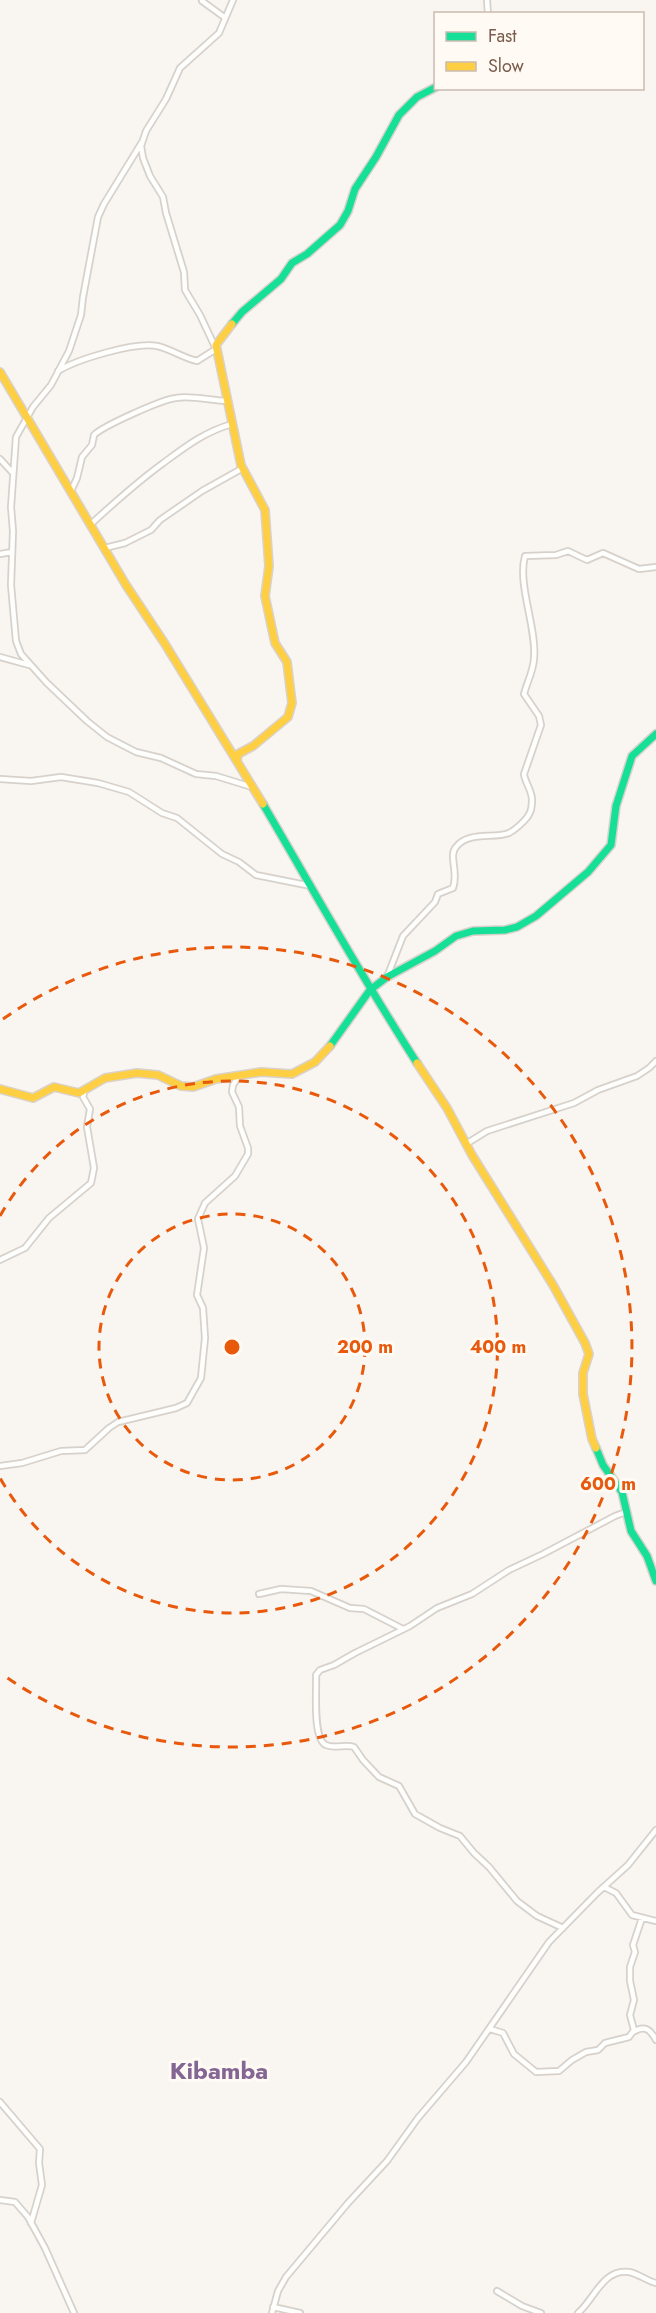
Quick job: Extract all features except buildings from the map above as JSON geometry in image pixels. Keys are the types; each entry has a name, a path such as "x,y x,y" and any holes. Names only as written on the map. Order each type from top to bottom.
{"street":[{"path":"233,0 219,33 180,68 166,99 100,212 81,315 69,351 51,385 27,416 16,435 12,472 11,585 16,641 19,650 31,666 95,728 141,754 161,758 196,774 216,776 252,787"},
{"path":"202,1 224,17"},
{"path":"57,372 101,355 129,348 156,346 197,361 216,349 222,335 242,312 281,279 292,263 340,225 348,211 355,189 376,158 402,111 417,97 434,88"},
{"path":"142,142 143,158 150,176 163,197 184,272 185,290 216,349 243,468 264,507 269,560 265,596 275,643 287,662 292,703 288,717 253,747 240,753 237,761"},
{"path":"0,372 90,524 237,761 370,990 381,1003 447,1108 506,1212 553,1285 588,1347 589,1354 583,1373 582,1386 592,1437 603,1465 621,1492 631,1532 647,1557 656,1581"},
{"path":"71,491 83,455 91,446 94,435 102,428 154,404 176,398 228,401"},
{"path":"90,524 138,480 187,444 232,424"},
{"path":"0,459 12,472"},
{"path":"5,463 13,463"},
{"path":"105,548 125,543 151,530 160,520 202,490 243,468"},
{"path":"387,976 403,936 435,902 438,894 453,888 456,876 452,857 456,847 475,837 488,837 512,831 527,818 532,809 532,794 524,774 541,725 539,716 524,694 530,680 534,659 524,574 525,556 556,555 568,551 587,560 603,552 639,569 656,567"},
{"path":"0,554 12,552"},
{"path":"0,657 31,666"},
{"path":"0,1089 33,1098 54,1088 76,1093 105,1078 137,1073 158,1075 186,1087 270,1071 292,1074 315,1062 335,1041 370,990 387,976 435,951 456,936 473,931 505,930 517,927 536,916 588,872 611,845 616,806 626,783 632,756 656,734"},
{"path":"0,779 31,781 61,777 98,783 129,792 162,813 177,818 222,854 239,862 256,875 311,886"},
{"path":"466,1144 487,1131 574,1103 598,1090 637,1076 656,1061"},
{"path":"0,1466 22,1463 61,1451 85,1450 118,1422 176,1408 187,1403 194,1393 202,1372 205,1338 203,1308 197,1295 204,1248 198,1219 205,1203 235,1176 248,1154 240,1126 239,1107 232,1092 233,1084 240,1075"},
{"path":"0,1260 25,1248 49,1218 91,1183 94,1168 87,1127 90,1109 83,1097 85,1090"},
{"path":"563,1928 537,1916 517,1901 460,1836 416,1814 397,1784 379,1777 354,1747 327,1746 319,1738 316,1723 317,1673 403,1629 437,1608 472,1594 509,1570 626,1512"},
{"path":"259,1594 281,1589 304,1590 350,1608 367,1610 403,1629"},
{"path":"272,2313 278,2291 286,2277 392,2154 418,2118 466,2062 522,1979 563,1928 631,1862 656,1830"},
{"path":"604,1887 616,1893 630,1913 656,1921"},
{"path":"633,2032 630,2015 634,1997 630,1981 630,1967 635,1952 634,1943 642,1918"},
{"path":"490,2029 503,2033 514,2054 533,2071 541,2072 559,2070 580,2055 598,2050 605,2043 626,2039 641,2028 647,2028 656,2040"},
{"path":"0,2102 40,2149 42,2186 31,2223"},
{"path":"0,2200 15,2202 31,2223 50,2257 74,2313"},
{"path":"578,2313 612,2275 629,2272 656,2283"},
{"path":"497,2291 522,2306 542,2313"},
{"path":"273,2307 300,2313"}],"traffic: fast":[{"path":"232,324 242,312 281,279 292,263 307,254 340,225 348,211 355,189 399,115 417,97 434,88"},
{"path":"330,1046 370,990 387,977 435,951 456,936 473,931 505,930 517,927 536,916 588,872 611,845 616,806 632,756 656,734"},
{"path":"263,804 417,1063"},
{"path":"596,1448 603,1465 622,1492 631,1531 647,1556 656,1581"}],"traffic: slow":[{"path":"232,324 216,345 241,465 265,510 269,566 265,596 275,643 287,662 292,703 288,717 253,746 238,754 237,761"},
{"path":"0,372 126,585 263,804"},
{"path":"0,1089 33,1098 54,1087 79,1093 105,1078 137,1073 158,1075 181,1086 193,1087 216,1079 261,1072 292,1074 315,1062 330,1046"},
{"path":"417,1063 447,1108 472,1155 553,1285 585,1343 589,1354 583,1373 583,1394 596,1448"}],"district":[{"name":"Kibamba","path":"219,2071"}]}
